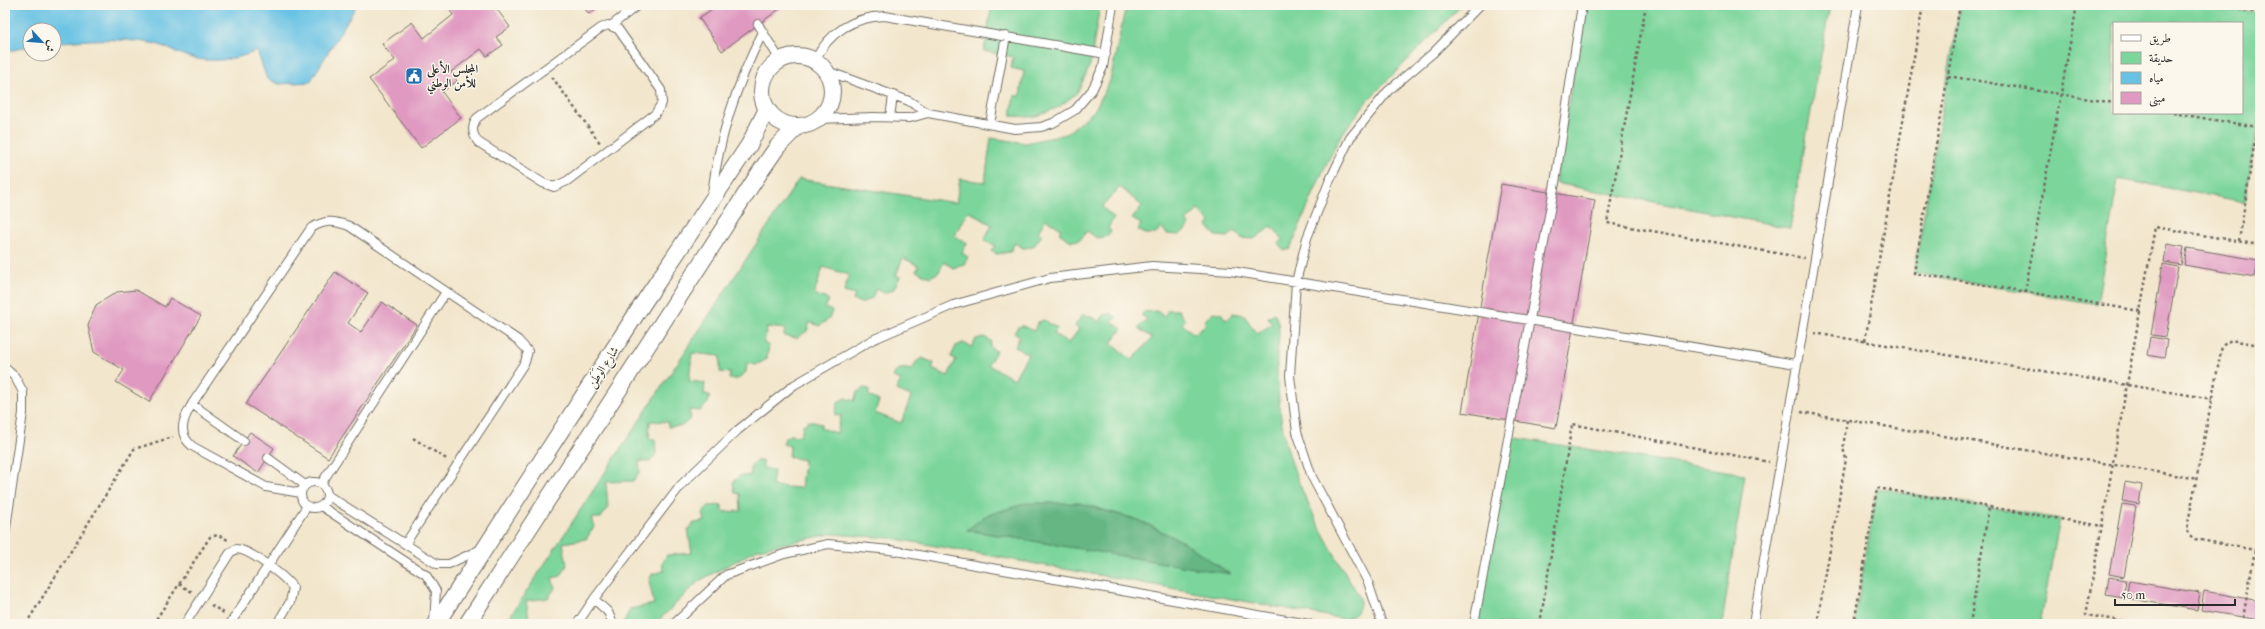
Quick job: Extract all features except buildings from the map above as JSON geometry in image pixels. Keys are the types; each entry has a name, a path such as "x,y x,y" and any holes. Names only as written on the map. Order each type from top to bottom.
{"street":[{"path":"802,55 815,60 827,71 833,85 833,93 828,108 812,123 798,126 784,124 767,110 762,96 763,82 770,69 780,60 787,57 802,55"},
{"name":"شارع الوَطَن","path":"435,624 644,302 711,203 756,133 767,110"},
{"path":"467,624 762,168 778,146 798,126"}],"lane":[{"path":"612,25 618,29 660,90 662,103 655,114 567,180 554,187 543,183 478,142 472,131 473,124 477,118 604,26 612,25 638,5"},
{"path":"827,71 909,101 928,113 1028,129 1053,123 1064,117 1085,101 1101,73 1106,54 1113,5"},
{"path":"1382,624 1368,582 1312,477 1297,432 1290,376 1296,282 1307,238 1328,182 1350,138 1388,90 1433,53 1480,5"},
{"path":"1474,624 1555,183 1582,5"},
{"path":"1753,624 1779,464 1790,411 1813,260 1858,5"},
{"path":"815,60 821,49 838,30 860,19 873,16 897,17 1106,54"},
{"path":"758,24 780,60"},
{"path":"711,203 720,144 728,114 750,58 764,32"},
{"path":"990,124 1006,36"},
{"path":"890,117 893,96"},
{"path":"818,119 890,117 910,118 928,113"},
{"path":"405,544 528,356 524,345 349,226 338,222 324,221 311,228 303,239 192,404 182,424 182,433 192,446 266,487 303,489 313,482 321,484 327,495 432,562 443,565 454,562 472,552 486,547"},
{"path":"577,624 681,485 738,430 794,385 872,340 953,305 1050,278 1152,266 1231,271 1796,364"},
{"path":"321,484 446,292"},
{"path":"5,368 15,378 23,392 23,414 5,534"},
{"path":"192,404 244,441"},
{"path":"268,458 303,489"},
{"path":"303,489 302,500 306,506 314,508 321,506 326,500 327,495"},
{"path":"230,624 306,506"},
{"path":"321,506 426,575 436,591 435,624"},
{"path":"674,624 726,575 784,554 828,544 890,550 1309,624"},
{"path":"185,624 232,550 240,549 268,566 289,582 293,588 290,602 277,624"},
{"path":"594,600 608,612 613,624"}],"path":[{"path":"1646,5 1607,223 1813,260"},
{"path":"1865,341 1923,5"},
{"path":"1960,5 1914,273 2140,311"},
{"path":"2025,292 2077,5"},
{"path":"2215,5 2260,13"},
{"path":"545,68 606,151"},
{"path":"1948,76 2113,103"},
{"path":"2239,241 2260,108"},
{"path":"2179,114 2257,127"},
{"path":"2140,624 2086,615 2155,227 2260,244"},
{"path":"1802,331 2212,399"},
{"path":"2260,345 2231,340 2224,343 2187,528 2190,536 2195,539 2260,551"},
{"path":"1790,411 2197,479"},
{"path":"1817,624 1846,459 1843,448 1847,420"},
{"path":"1540,624 1572,424 1779,464"},
{"path":"26,624 134,449 182,433"},
{"path":"413,438 456,466"},
{"path":"1854,624 1877,488 2102,526"},
{"path":"1970,624 1989,507"},
{"path":"153,624 210,537 214,535 222,536 240,549"},
{"path":"2242,624 2255,550"}],"green space":[{"path":"992,5 1100,5 1090,65 1078,92 1059,107 1034,117 1011,116 1014,96 1020,96 1024,71 1011,68 1013,57 984,51"},
{"path":"1126,5 1462,5 1367,101 1340,137 1323,171 1290,249 1284,251 1278,243 1283,240 1272,226 1254,239 1241,238 1235,231 1228,237 1216,236 1207,226 1210,222 1198,210 1186,221 1190,226 1179,235 1167,234 1161,227 1156,234 1145,234 1138,230 1141,224 1132,219 1142,206 1120,187 1102,207 1114,218 1108,228 1111,231 1108,236 1097,238 1087,231 1080,240 1071,241 1059,233 1061,229 1046,219 1038,232 1042,235 1033,247 1023,248 1015,243 1010,252 997,254 991,251 995,246 984,240 992,225 968,211 954,236 967,243 962,253 968,257 964,264 953,268 944,262 939,272 930,277 916,271 919,266 903,258 896,275 900,277 893,290 883,293 876,288 872,298 861,303 853,300 855,295 844,292 849,275 823,267 814,294 829,300 825,308 832,311 829,319 819,326 810,322 807,331 797,338 784,336 785,329 767,327 764,344 769,345 767,359 756,365 747,363 746,372 738,379 729,379 730,373 720,372 720,356 692,353 689,381 705,383 704,394 710,395 708,403 700,411 689,410 691,418 682,426 668,427 668,422 650,421 649,439 655,439 656,454 649,462 639,461 640,472 633,481 606,482 608,507 601,518 591,518 594,527 586,539 563,543 567,565 561,576 552,578 555,588 548,598 526,601 530,624 505,624 799,179 956,203 960,179 985,182 991,138 1026,143 1066,134 1094,111 1110,81"},
{"path":"1585,5 1830,5 1790,228 1555,183"},
{"path":"1960,5 2215,5 2260,13 2260,108 2245,202 2118,179 2097,304 1914,273"},
{"path":"1168,310 1178,310 1185,320 1182,324 1194,334 1206,324 1204,321 1213,312 1221,313 1226,320 1233,313 1244,315 1257,334 1272,324 1268,317 1274,313 1277,318 1279,330 1277,360 1279,404 1288,452 1304,496 1314,517 1360,598 1359,609 1352,617 1344,619 891,538 831,534 758,549 699,581 655,624 623,624 630,609 654,604 649,581 652,574 664,571 662,563 667,555 692,553 688,530 694,523 705,521 703,513 708,506 722,505 722,512 741,511 740,494 735,493 733,482 739,476 751,475 750,467 756,461 763,461 763,468 774,470 772,486 801,488 804,460 789,457 790,446 783,444 785,438 790,435 801,436 803,425 809,421 822,424 820,428 837,433 841,416 835,415 838,402 845,398 854,401 857,392 864,388 869,389 869,396 879,401 875,413 901,423 911,396 896,390 901,380 893,377 896,371 900,369 912,370 916,362 922,358 934,363 932,369 948,376 956,359 951,357 956,346 963,343 972,347 976,339 984,337 991,341 990,347 996,351 988,365 1014,379 1028,354 1015,347 1020,336 1014,333 1018,327 1023,326 1034,331 1038,322 1044,320 1057,328 1054,334 1069,343 1079,329 1075,326 1082,315 1090,316 1099,322 1104,315 1112,313 1116,317 1112,322 1122,329 1111,343 1132,360 1152,338 1138,328 1147,319 1141,315 1144,312 1157,311 1164,317","holes":["1079,503 1139,520 1185,543 1229,573 967,530"]},
{"path":"1509,437 1745,474 1722,624 1474,624"},
{"path":"1877,488 2060,519 2040,624 1854,624"},
{"path":"1026,503 1079,503 1138,520 1185,543 1230,574 967,530 985,516"}],"water":[{"path":"5,5 357,5 310,82 279,84 267,79 257,51 231,59 204,60 186,56 156,44 140,41 103,40 62,42 62,22 22,22 22,48 5,52"}],"place":[{"name":"المجلس الأعلى للأمن الوطني","path":"414,76"}]}
